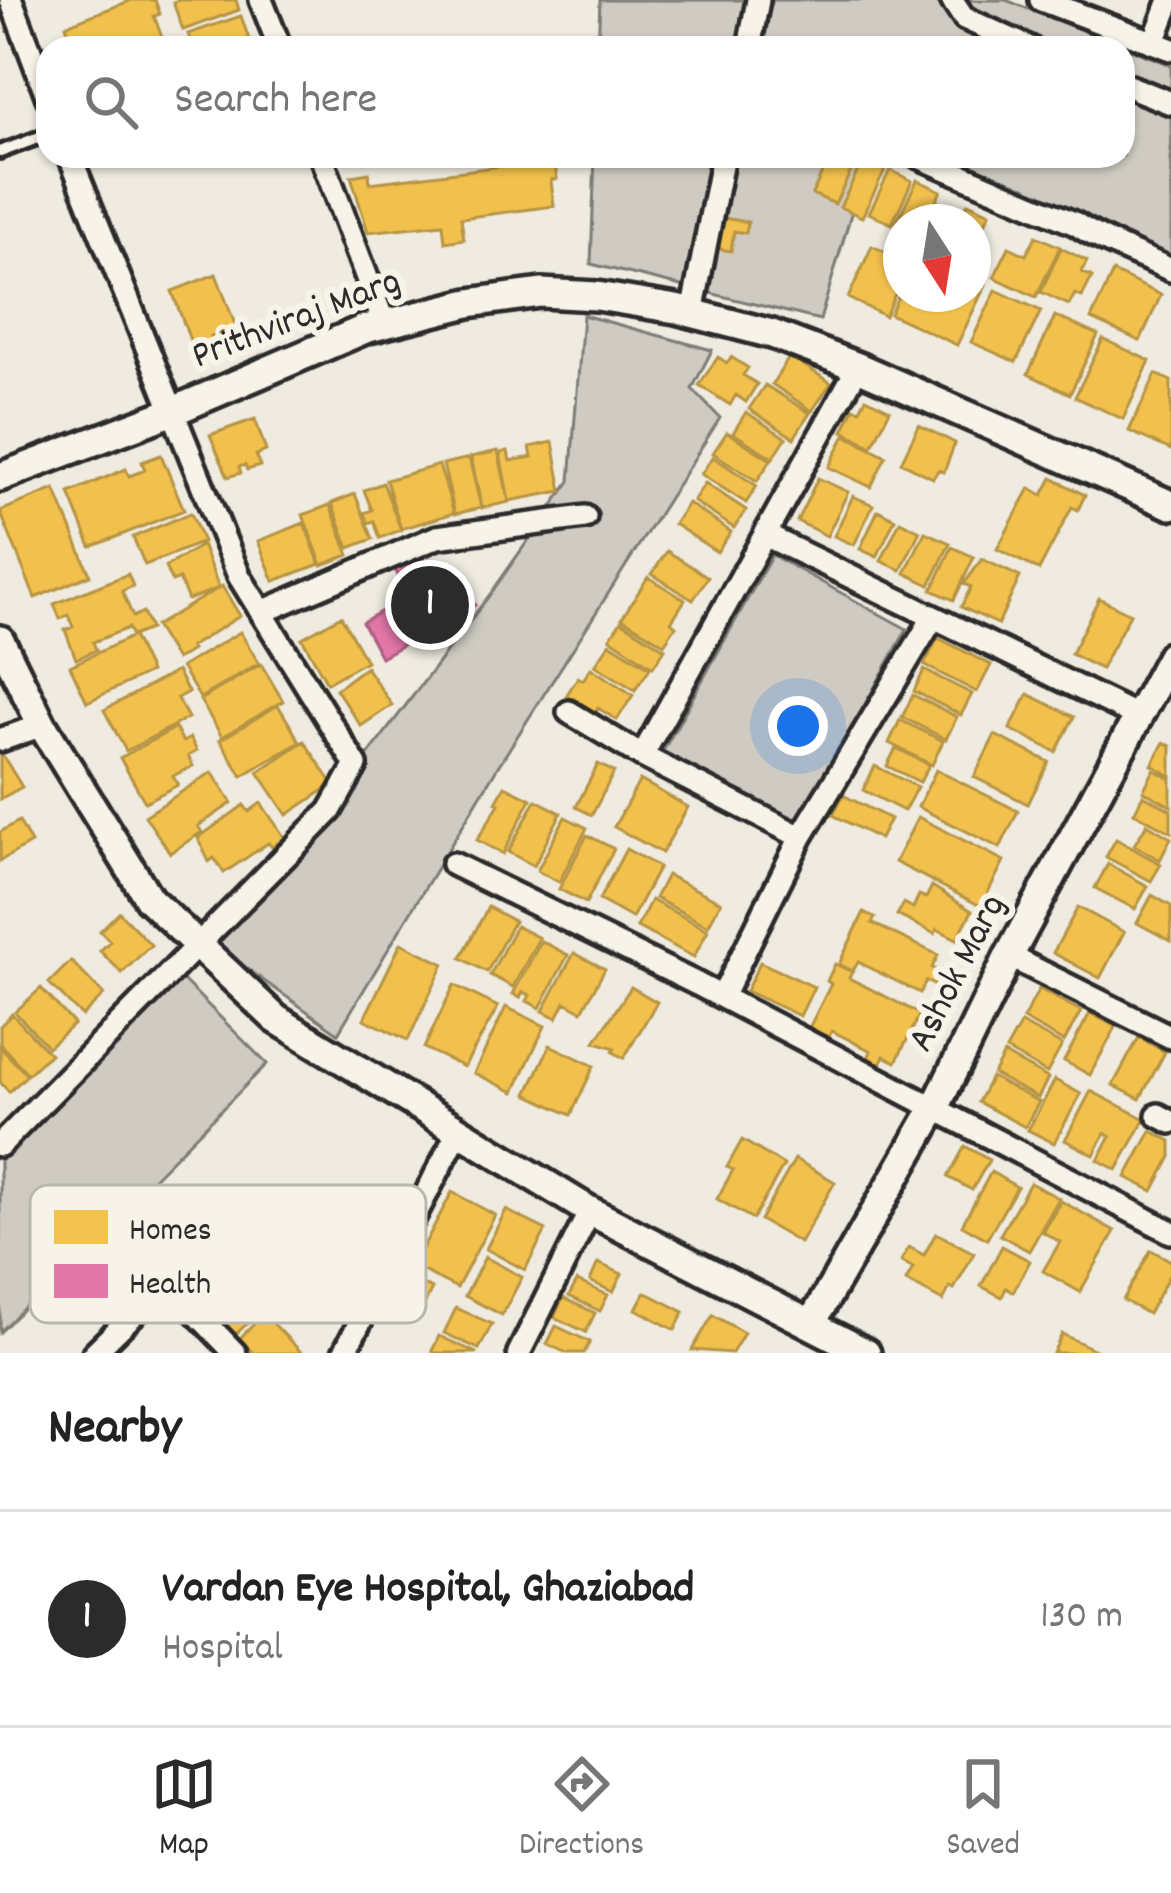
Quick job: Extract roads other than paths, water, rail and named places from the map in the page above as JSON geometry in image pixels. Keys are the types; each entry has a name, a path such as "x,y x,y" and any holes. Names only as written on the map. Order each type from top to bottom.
{"street":[{"path":"11,0 36,66"},
{"path":"261,0 275,36"},
{"path":"751,36 758,0"},
{"path":"952,0 964,19 1003,36"},
{"path":"1040,0 1162,46 1170,0"},
{"path":"1135,89 1171,103"},
{"path":"0,1144 330,811 356,765 239,576 75,168"},
{"path":"326,168 384,323"},
{"path":"692,314 721,168"},
{"path":"945,168 1171,270"},
{"name":"Prithviraj Marg","path":"0,477 384,323 469,303 541,293 597,296 772,334 1171,505"},
{"path":"642,756 858,367"},
{"path":"262,612 437,537 585,518"},
{"path":"765,535 1139,717"},
{"path":"722,997 801,837 933,618"},
{"path":"0,640 42,724 149,899 276,1019 590,1211 866,1353"},
{"name":"Ashok Marg","path":"811,1324 935,1108 1010,956 1171,656"},
{"path":"569,712 642,756 801,837"},
{"path":"0,740 42,724"},
{"path":"453,864 722,997 1171,1232"},
{"path":"1010,956 1171,1037"},
{"path":"426,1194 458,1132"},
{"path":"519,1353 590,1211"},
{"path":"94,1353 125,1323"},
{"path":"206,1323 235,1353"},
{"path":"344,1353 359,1323"}],"lane":[{"path":"0,152 36,138"}],"place":[{"name":"Vardan Eye Hospital, Ghaziabad","path":"430,605"}]}
